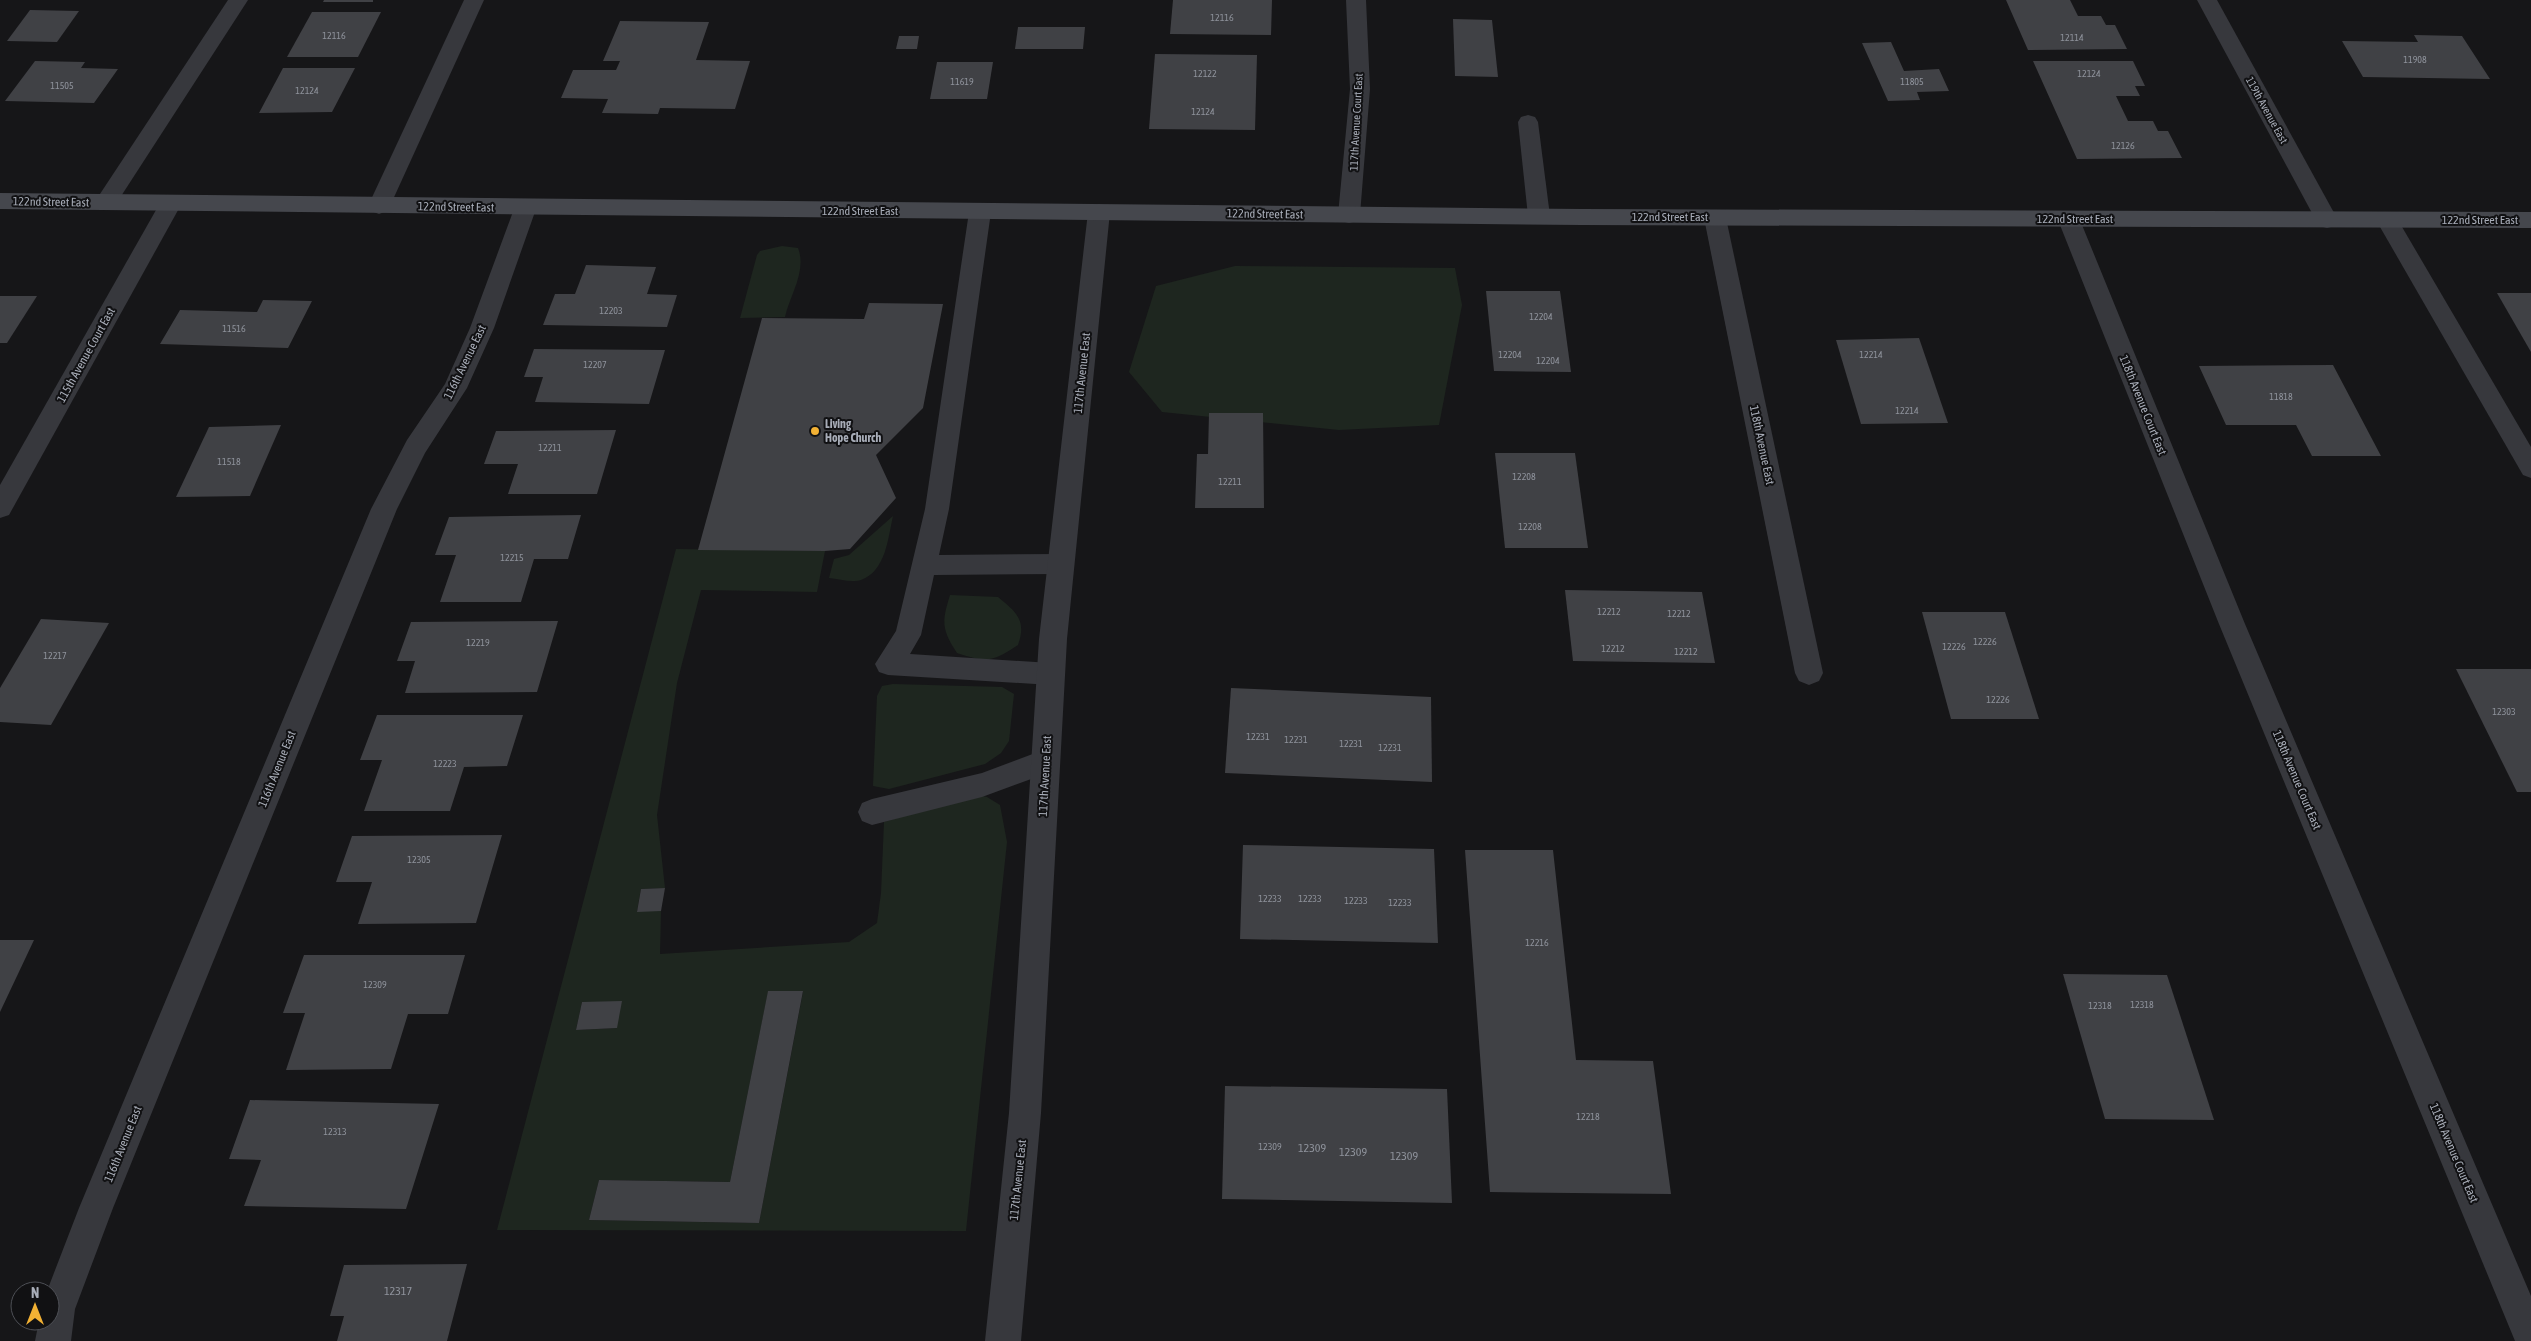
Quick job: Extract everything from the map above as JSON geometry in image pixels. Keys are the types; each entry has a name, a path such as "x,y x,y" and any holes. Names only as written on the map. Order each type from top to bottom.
{"street":[{"path":"106,202 238,0"},
{"path":"378,206 474,0"},
{"name":"117th Avenue Court East","path":"1349,214 1360,89 1356,0"},
{"name":"119th Avenue East","path":"2207,0 2327,220"},
{"name":"122nd Street East","path":"0,201 525,209 1716,218 2531,220"},
{"name":"115th Avenue Court East","path":"0,508 171,203"},
{"name":"116th Avenue East","path":"53,1341 58,1309 96,1208 380,519 416,447 455,388 482,328 525,209"},
{"name":"117th Avenue East","path":"1002,1341 1025,1113 1051,674 1061,564 1100,212"},
{"name":"118th Avenue East","path":"1716,218 1809,674"},
{"name":"118th Avenue Court East","path":"2069,220 2228,615 2531,1338"}],"lane":[{"path":"1528,122 1539,216"},
{"path":"980,212 938,509 908,635 888,664 1051,674"},
{"path":"2387,220 2531,468"},
{"path":"925,565 1061,564"},
{"path":"872,812 982,785 1046,761"}],"shaded area":[{"path":"782,246 798,248 800,257 797,283 785,317 740,318 757,255 760,251"},
{"path":"1235,266 1455,268 1462,305 1439,425 1339,430 1162,412 1129,372 1156,286"},
{"path":"893,516 881,562 869,576 857,581 829,578 834,559 849,555"},
{"path":"676,549 825,551 817,592 701,590 677,683 657,815 665,888 641,889 637,911 661,911 660,954 849,942 877,923 881,893 884,822 975,794 987,797 1000,805 1007,842 966,1231 497,1230","holes":["768,992 803,992 759,1223 589,1220 599,1180 730,1182","582,1002 617,1028 576,1030"]},
{"path":"950,595 998,597 1018,617 1021,629 1018,645 1002,655 989,659 957,653 944,625 945,612"},
{"path":"893,684 1002,687 1014,694 1009,741 1001,753 985,764 889,789 873,786 877,696 882,686"}],"building":[{"path":"324,0 373,0 373,2 323,2"},
{"path":"1173,0 1272,0 1271,35 1170,34"},
{"path":"2006,0 2070,0 2078,16 2101,16 2106,25 2115,25 2127,49 2028,50"},
{"path":"30,10 79,11 57,42 7,41"},
{"path":"312,12 381,12 358,57 287,57"},
{"path":"1453,19 1492,20 1498,77 1455,76"},
{"path":"620,21 709,22 696,60 750,61 735,109 660,108 658,114 602,113 608,99 561,98 573,70 616,70 620,61 603,61"},
{"path":"1018,27 1085,27 1083,49 1015,49"},
{"path":"2414,35 2462,36 2490,79 2363,77 2342,41 2418,42"},
{"path":"899,36 919,36 917,49 896,49"},
{"path":"1891,42 1904,71 1939,69 1949,91 1917,92 1920,100 1888,101 1862,43"},
{"path":"1155,54 1257,55 1255,130 1149,129"},
{"path":"35,61 85,62 81,68 118,69 94,103 5,101"},
{"path":"2033,61 2133,61 2145,86 2135,86 2140,96 2116,96 2128,121 2153,121 2158,131 2168,131 2182,158 2077,159"},
{"path":"937,62 993,62 987,99 930,99"},
{"path":"283,68 355,68 332,112 259,113"},
{"path":"586,265 656,267 647,294 677,295 667,327 543,325 555,294 575,294"},
{"path":"1486,291 1560,291 1571,372 1494,371"},
{"path":"2497,293 2531,293 2531,352"},
{"path":"0,296 37,296 7,343 0,343"},
{"path":"263,300 312,301 288,348 160,344 180,310 257,312"},
{"name":"Living Hope Church","path":"869,303 943,304 923,408 876,455 896,498 850,549 825,551 698,550 762,318 864,319"},
{"path":"1919,338 1948,423 1861,424 1836,340"},
{"path":"534,349 665,350 649,404 535,402 543,377 524,377"},
{"path":"2333,365 2381,456 2312,456 2296,425 2226,425 2199,366"},
{"path":"1209,413 1263,413 1264,508 1195,508 1197,454 1208,454"},
{"path":"281,425 250,496 176,497 209,427"},
{"path":"616,430 597,494 508,494 518,464 484,464 496,431"},
{"path":"1495,453 1575,453 1588,548 1505,548"},
{"path":"581,515 568,559 534,559 521,602 440,602 456,555 435,555 449,517"},
{"path":"1565,590 1702,592 1715,663 1573,661"},
{"path":"1922,612 2005,612 2039,719 1951,719"},
{"path":"41,619 109,623 51,725 0,722 0,688"},
{"path":"558,621 537,692 405,693 415,661 397,661 411,622"},
{"path":"2456,669 2531,669 2531,792 2517,792"},
{"path":"1231,688 1431,697 1432,782 1225,773"},
{"path":"377,715 523,715 507,766 464,767 450,811 364,811 382,760 360,760"},
{"path":"502,835 476,923 358,924 372,882 336,882 352,836"},
{"path":"1243,845 1434,849 1438,943 1240,939"},
{"path":"1465,850 1553,850 1576,1060 1653,1061 1671,1194 1490,1192"},
{"path":"665,888 661,911 637,912 641,889"},
{"path":"0,940 34,940 0,1012"},
{"path":"304,955 465,955 448,1014 408,1014 391,1069 286,1070 305,1013 283,1013"},
{"path":"2063,974 2167,975 2214,1120 2105,1119"},
{"path":"768,991 803,991 759,1223 589,1220 599,1180 730,1182"},
{"path":"622,1001 617,1028 576,1030 582,1002"},
{"path":"1225,1086 1447,1089 1452,1203 1222,1199"},
{"path":"250,1100 439,1104 406,1209 244,1206 261,1160 229,1159"},
{"path":"467,1264 447,1341 337,1341 344,1316 330,1316 344,1265"}],"place":[{"name":"Living Hope Church","path":"815,431"}]}
